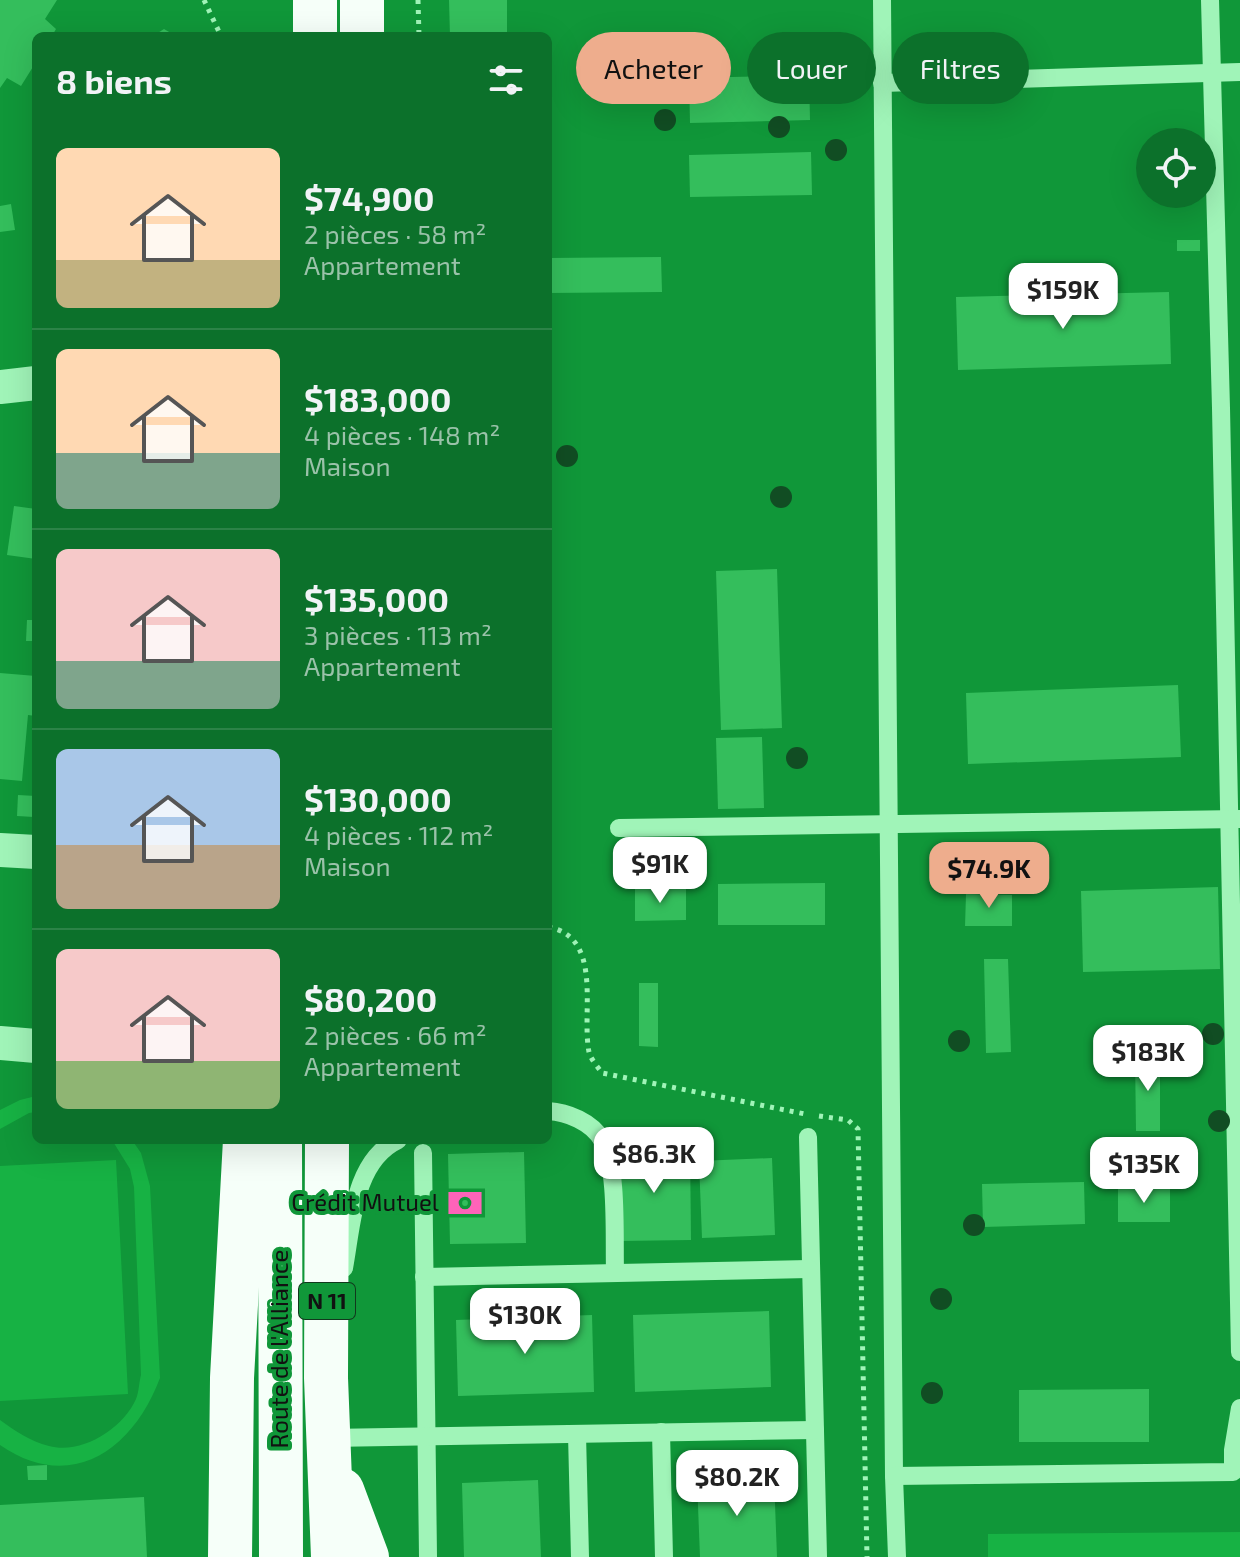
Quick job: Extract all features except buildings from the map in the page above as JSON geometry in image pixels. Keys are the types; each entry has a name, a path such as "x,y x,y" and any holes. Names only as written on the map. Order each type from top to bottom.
{"highway":[{"path":"315,0 315,32"},
{"path":"362,0 362,32"},
{"path":"230,1557 232,1378 245,1144"},
{"name":"Route de l'Alliance","path":"280,1144 281,1557"},
{"name":"Route de l'Alliance","path":"327,1144 326,1378 333,1557"},
{"path":"330,1450 367,1557"}],"street":[{"path":"0,387 32,383"},
{"path":"0,850 32,852"},
{"path":"0,1043 32,1046"}],"lane":[{"path":"882,0 897,1557"},
{"path":"1210,0 1211,73 1231,408 1240,1352"},
{"path":"882,83 1240,72"},
{"path":"619,828 1235,819"},
{"path":"552,1112 568,1114 596,1131 604,1143 612,1186 615,1271"},
{"path":"808,1137 818,1557"},
{"path":"326,1378 360,1186 372,1164 390,1144"},
{"path":"423,1153 428,1557"},
{"path":"424,1277 809,1269"},
{"path":"894,1476 1233,1472 1240,1408"},
{"path":"330,1450 427,1435 815,1430"},
{"path":"661,1432 664,1557"},
{"path":"577,1434 580,1557"}],"path":[{"path":"204,0 219,32"},
{"path":"418,0 419,32"},
{"path":"552,928 569,934 580,949 585,967 589,1052 602,1073 848,1120 858,1129 867,1557"}],"green space":[{"path":"32,1097 32,1113 0,1129 0,1110"},
{"path":"114,1144 135,1144 141,1153 150,1186 160,1378 134,1426 116,1444 96,1457 75,1464 51,1465 26,1459 0,1445 0,1420 42,1444 74,1447 111,1429 130,1410 136,1399 141,1375 134,1187 130,1169"},
{"path":"116,1160 128,1394 0,1401 0,1166"},
{"path":"1240,1532 1240,1557 988,1557 988,1534"}],"place":[{"name":"Crédit Mutuel","path":"465,1203"}]}
